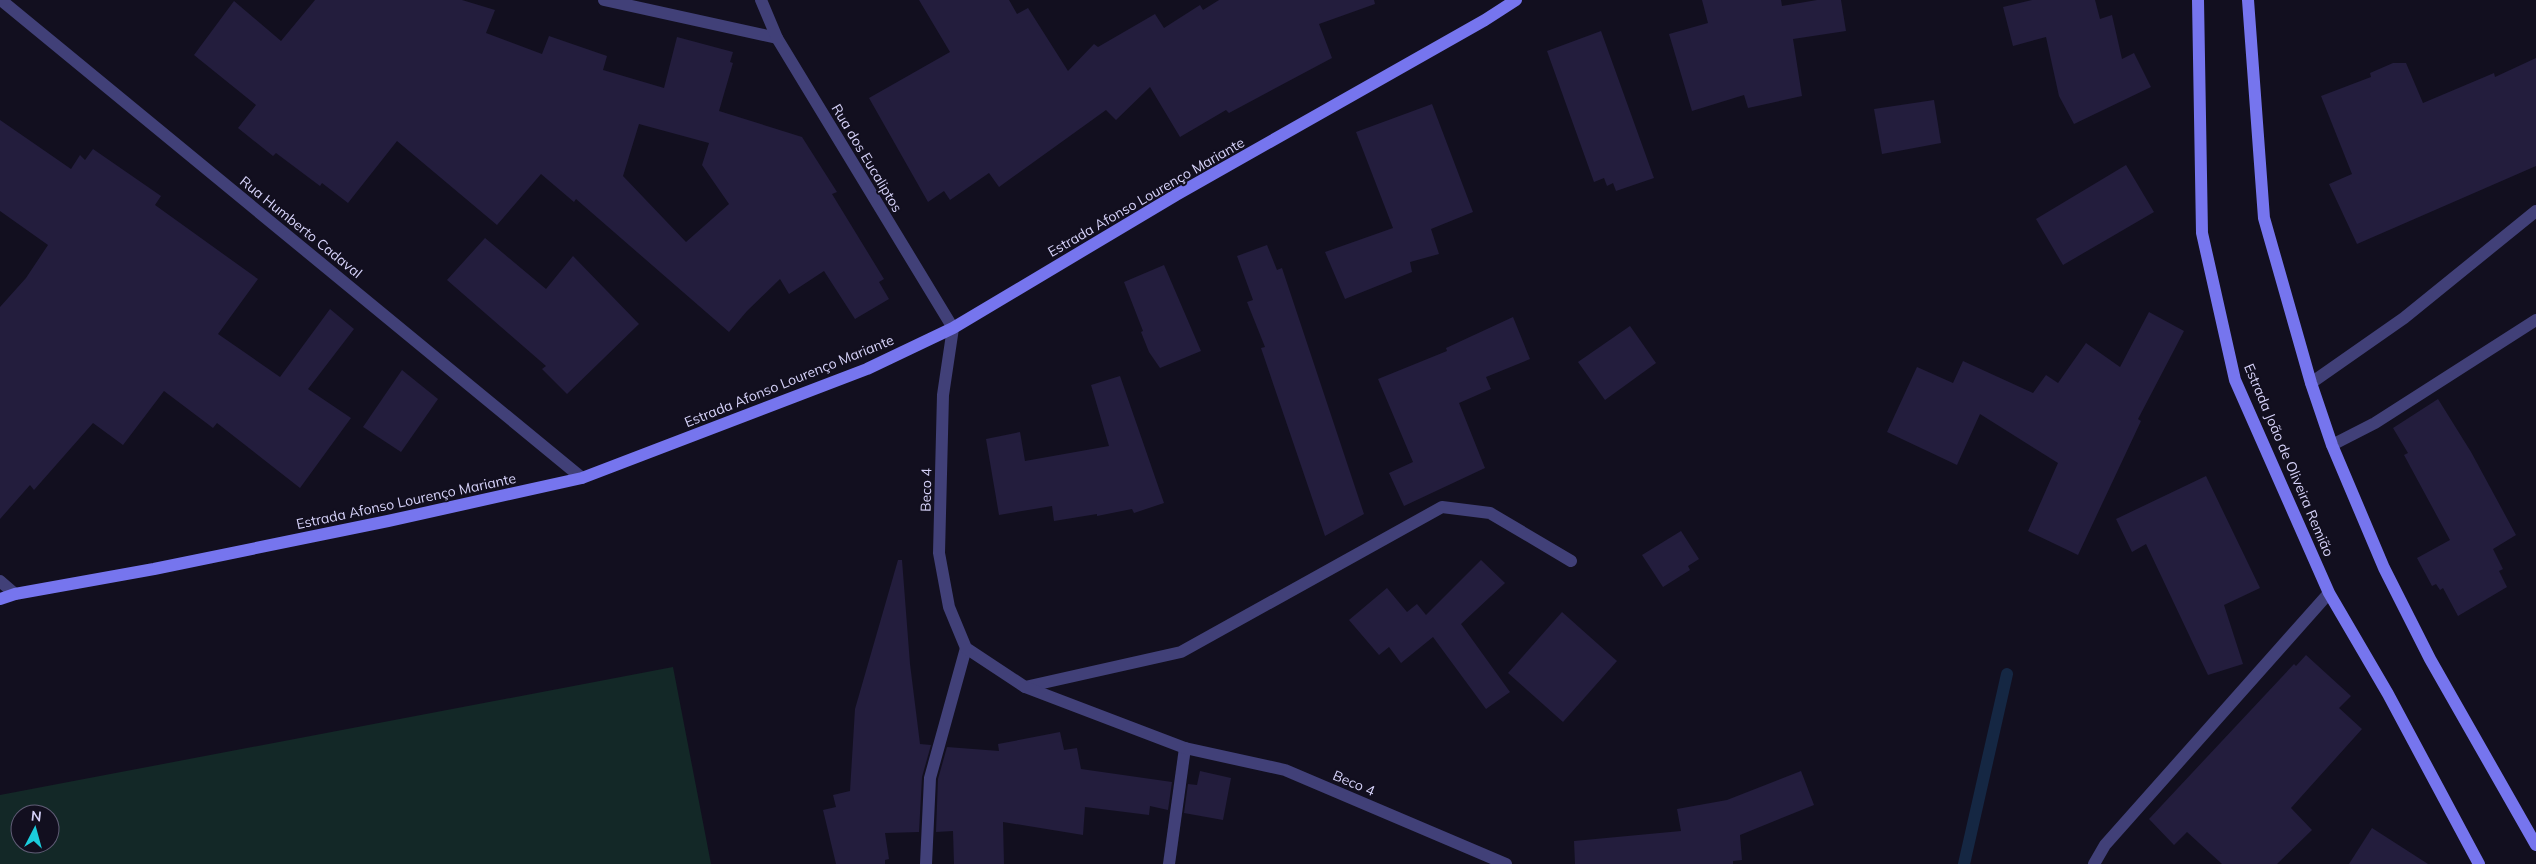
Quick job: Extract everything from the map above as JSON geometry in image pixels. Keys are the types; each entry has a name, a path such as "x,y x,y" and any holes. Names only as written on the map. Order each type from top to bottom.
{"main road":[{"name":"Estrada Afonso Lourenço Mariante","path":"0,599 15,594 154,569 349,529 582,478 867,368 953,328 1176,195 1485,20 1516,0"},
{"name":"Estrada João de Oliveira Remião","path":"2198,0 2204,242 2235,380 2329,593 2388,694 2479,864"},
{"path":"2248,0 2264,218 2311,383 2332,445 2384,568 2426,650 2536,846"}],"street":[{"name":"Rua Humberto Cadaval","path":"1,0 582,478"},
{"path":"604,0 777,38"},
{"name":"Rua dos Eucaliptos","path":"761,0 777,38 953,328"},
{"path":"2311,383 2404,318 2536,211"},
{"path":"2332,445 2375,424 2536,320"},
{"name":"Beco 4","path":"953,328 942,394 939,553 949,607 966,648 1025,687 1185,748 1285,770 1506,864"},
{"path":"1025,687 1181,652 1442,506 1490,513 1571,561"},
{"path":"0,581 15,594"},
{"path":"2094,864 2105,845 2329,593"},
{"path":"926,864 930,778 966,648"},
{"path":"1169,864 1185,748"}],"green space":[{"path":"673,667 711,864 0,864 0,795"}],"building":[{"path":"315,0 462,0 495,10 486,33 542,54 549,36 607,56 603,70 664,88 677,37 733,52 730,62 733,63 719,111 802,137 837,192 832,194 884,279 879,282 889,299 855,319 824,271 789,294 780,279 747,311 729,332 576,199 574,202 541,174 497,225 397,141 348,203 322,183 320,186 276,153 273,156 238,128 256,105 194,55 234,1 281,41","holes":["639,124 709,143 702,165 729,204 686,242 623,176"]},
{"path":"919,0 1009,0 1017,14 1028,8 1068,71 1094,44 1098,47 1155,14 1164,28 1200,5 1203,10 1219,0 1374,0 1375,4 1319,24 1332,58 1229,113 1226,110 1180,137 1150,87 1116,120 1106,110 999,187 989,173 950,200 944,191 928,202 869,98 950,52"},
{"path":"1702,0 1781,0 1782,6 1817,0 1841,0 1846,31 1793,39 1802,96 1748,108 1744,95 1692,111 1669,34 1708,23"},
{"path":"2032,0 2095,0 2100,19 2112,15 2122,59 2134,53 2151,87 2074,124 2059,96 2046,37 2013,46 2003,7"},
{"path":"1601,31 1654,178 1616,191 1613,183 1607,186 1604,178 1594,182 1547,51"},
{"path":"2536,58 2536,166 2357,244 2329,184 2352,174 2321,96 2371,77 2370,73 2393,63 2406,63 2423,103 2494,73 2495,77"},
{"path":"1934,100 1941,143 1882,154 1874,109"},
{"path":"1432,104 1473,212 1431,229 1439,254 1410,262 1412,272 1345,299 1325,252 1393,228 1356,132"},
{"path":"0,120 71,169 80,155 85,160 93,149 161,196 155,205 258,279 218,334 280,377 330,309 354,329 308,389 351,418 300,488 217,423 213,428 164,391 123,445 93,423 34,490 30,485 0,519 0,307 26,278 48,245 0,211"},
{"path":"2126,165 2154,212 2063,265 2036,219"},
{"path":"485,238 546,289 573,256 639,324 567,394 542,369 546,366 447,280"},
{"path":"1267,245 1277,270 1282,268 1364,514 1325,536 1261,348 1265,347 1247,302 1253,300 1237,256"},
{"path":"1164,265 1201,351 1160,368 1149,352 1124,282"},
{"path":"2149,312 2184,331 2138,419 2141,421 2078,555 2028,531 2058,463 1980,414 1957,465 1887,432 1917,367 1953,383 1963,361 2033,393 2046,375 2058,383 2086,343 2120,367"},
{"path":"1513,317 1530,359 1486,377 1491,389 1459,403 1485,468 1404,506 1389,473 1413,462 1378,379 1447,351 1446,348"},
{"path":"1630,326 1656,363 1605,400 1578,362"},
{"path":"402,370 438,399 401,452 363,427"},
{"path":"1120,376 1164,503 1134,513 1132,509 1097,516 1097,514 1054,521 1052,506 999,515 986,439 1020,432 1025,461 1109,446 1091,385"},
{"path":"2438,399 2471,452 2516,535 2493,549 2503,569 2499,571 2507,587 2458,616 2443,588 2440,590 2436,584 2432,586 2417,558 2450,540 2404,455 2408,453 2393,428"},
{"path":"2206,476 2260,588 2224,605 2243,664 2208,675 2146,544 2132,552 2116,519"},
{"path":"1681,531 1699,559 1688,566 1690,570 1663,587 1642,555"},
{"path":"898,560 902,560 910,664 920,744 931,745 922,777 919,832 885,833 889,859 885,860 885,864 836,864 823,810 836,807 833,795 850,791 855,709"},
{"path":"1481,560 1505,583 1461,624 1510,692 1486,709 1433,637 1401,663 1389,647 1379,655 1349,620 1387,588 1407,612 1417,604 1426,615"},
{"path":"1562,612 1617,661 1563,722 1508,673"},
{"path":"2306,655 2351,696 2339,708 2362,729 2291,808 2312,830 2277,864 2222,864 2187,832 2174,845 2149,819 2294,664 2296,666"},
{"path":"1060,732 1064,750 1077,748 1081,769 1172,782 1168,810 1150,806 1149,815 1085,807 1083,835 1003,822 1004,864 954,864 953,831 936,832 938,779 947,747 999,751 998,744"},
{"path":"1200,771 1231,778 1223,820 1184,813 1188,784 1197,785"},
{"path":"1801,771 1814,805 1740,835 1742,860 1733,861 1733,864 1575,864 1574,841 1681,831 1677,809 1727,800"},
{"path":"2372,828 2428,864 2349,864"}],"waterway":[{"path":"1964,864 2007,674"}]}
